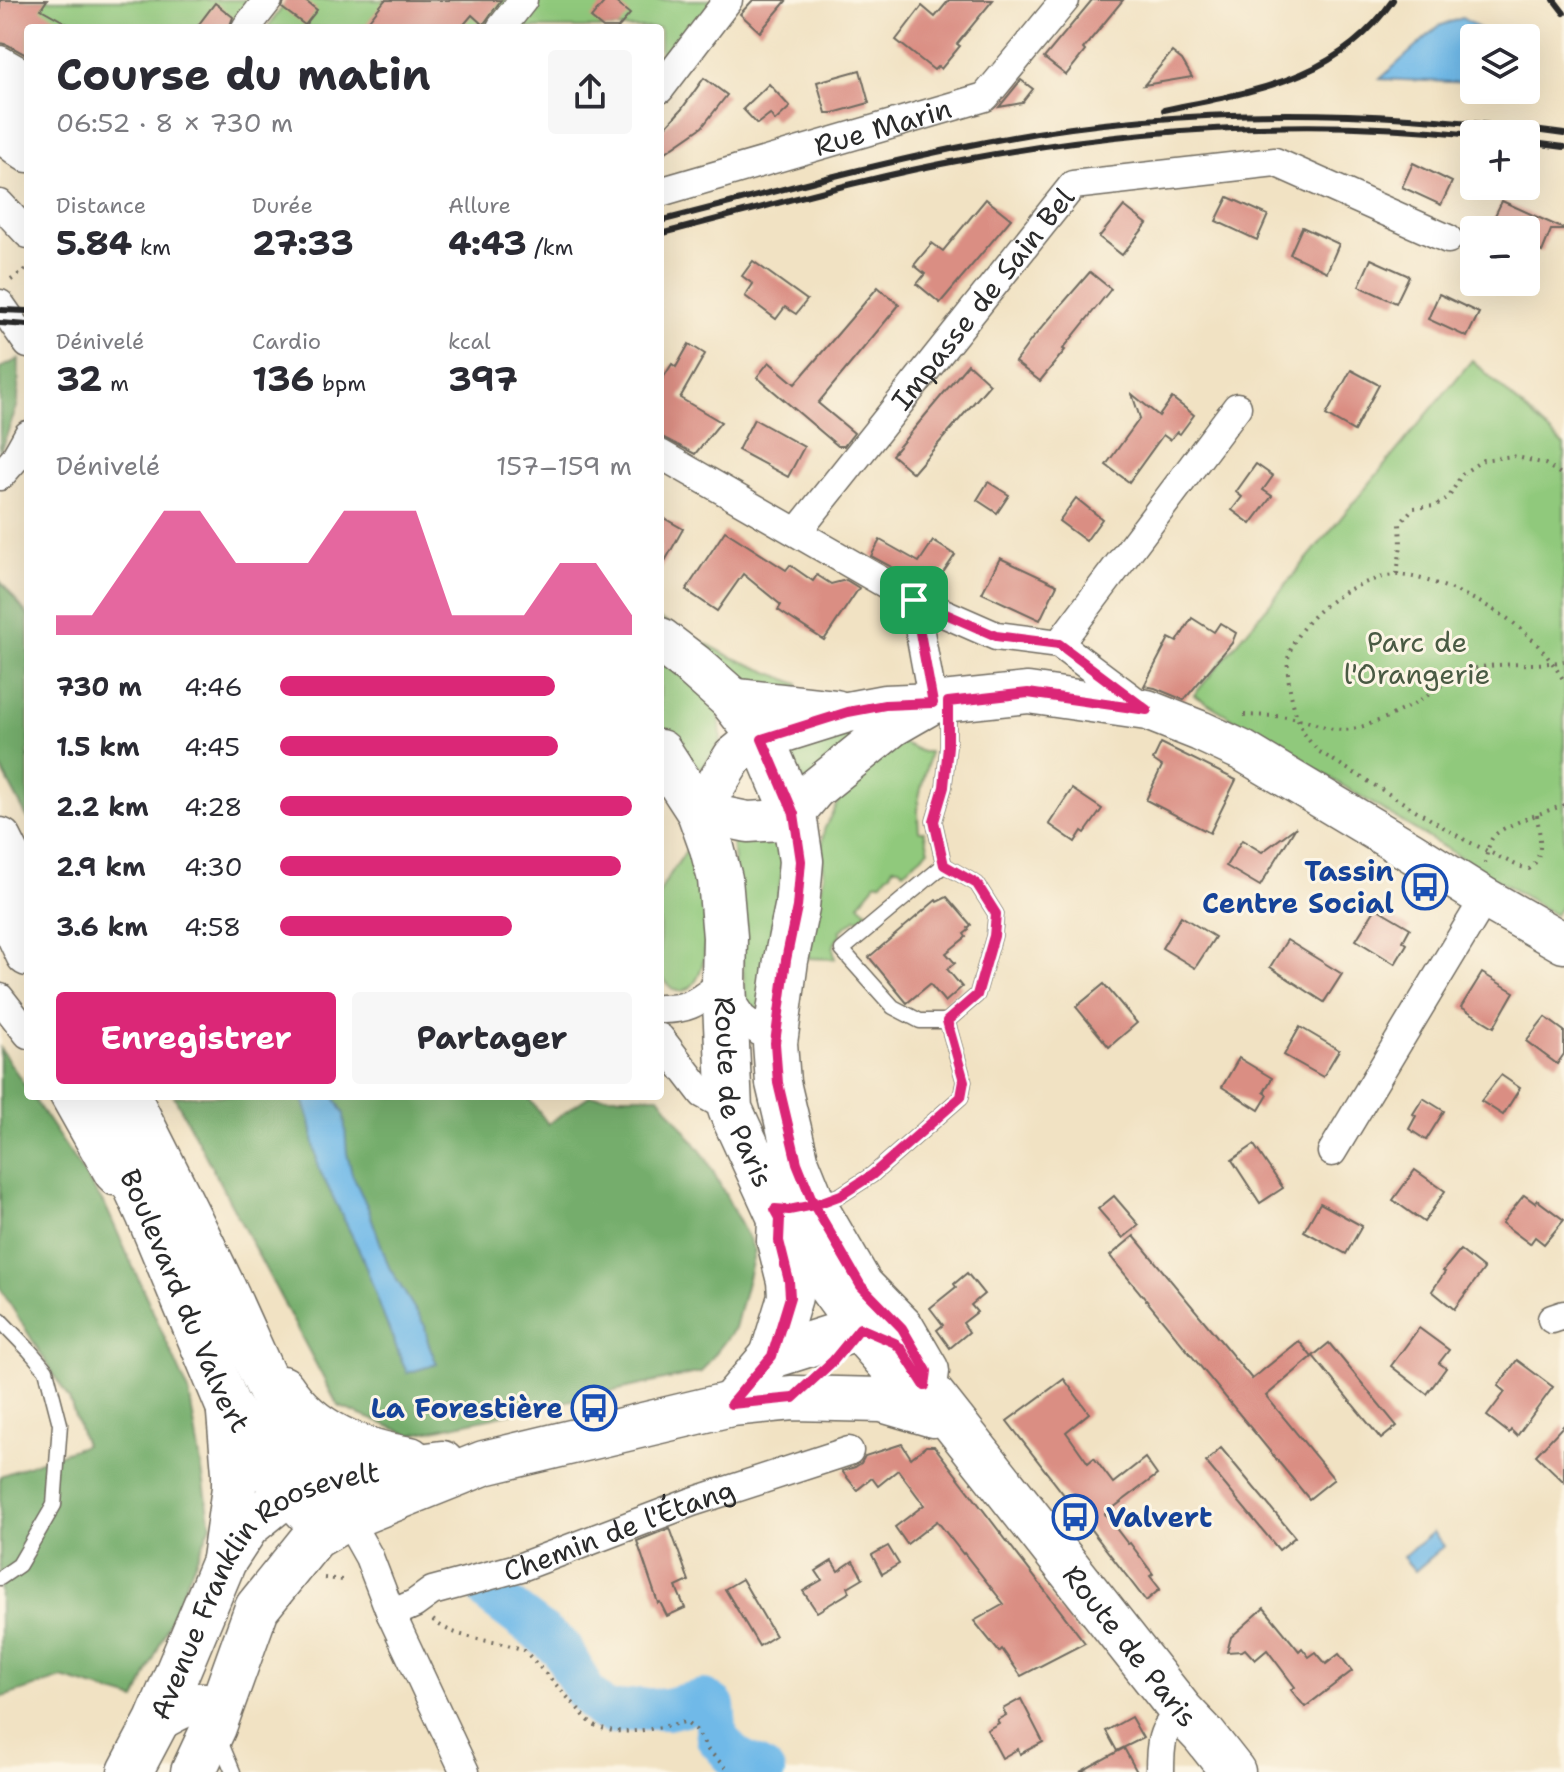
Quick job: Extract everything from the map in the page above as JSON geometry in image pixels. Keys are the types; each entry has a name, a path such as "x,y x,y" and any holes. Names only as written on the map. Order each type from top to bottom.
{"main road":[{"path":"10,95 24,138"},
{"name":"Route de Paris","path":"664,643 730,698 762,739 794,814 801,861 797,907 775,1043 778,1083 797,1163 792,1210"},
{"path":"940,702 893,726 815,789 794,814 780,820 748,822 699,812 733,757 744,748 762,739 848,712 885,705 1028,693 1147,710 1243,751 1564,943"},
{"path":"730,698 848,712"},
{"name":"Route de Paris","path":"664,758 699,812 720,879 725,937 730,1109 792,1210 861,1307 902,1350 929,1400 1177,1715 1215,1772"},
{"path":"0,840 24,888"},
{"path":"0,895 24,946"},
{"name":"Boulevard du Valvert","path":"96,1100 148,1214 228,1406 272,1474 306,1488 304,1458 130,1100"},
{"path":"772,1356 790,1297 779,1241 792,1210"},
{"path":"221,1283 285,1392 312,1420 342,1441 374,1452 440,1463 484,1463 731,1404 793,1398 929,1400"},
{"path":"731,1404 772,1356 861,1307"},
{"path":"793,1398 833,1361 861,1307"},
{"path":"224,1561 234,1488 228,1406"},
{"name":"Avenue Franklin Roosevelt","path":"130,1772 157,1721 224,1561 247,1526 273,1505 306,1488 353,1475 440,1463"},
{"name":"Avenue Franklin Roosevelt","path":"193,1772 216,1722 257,1608 314,1537 336,1524 484,1463"},
{"path":"306,1488 336,1524"},
{"path":"138,1772 157,1721 195,1703 209,1703 215,1707 216,1722"},
{"name":"Route de Paris","path":"1177,1715 1203,1734 1233,1772"}],"street":[{"path":"249,24 268,0"},
{"path":"504,24 523,0"},
{"path":"664,84 728,0"},
{"name":"Rue Marin","path":"664,191 985,97 1065,0"},
{"name":"Impasse de Sain Bel","path":"797,532 1073,185 1275,162 1448,239"},
{"path":"0,204 24,230"},
{"path":"0,304 24,338"},
{"path":"1059,644 1237,407"},
{"path":"0,476 24,444"},
{"path":"664,456 914,600 996,636 1059,644 1147,710"},
{"path":"914,600 940,702"},
{"path":"1332,1152 1485,898"},
{"path":"664,1009 682,1009 692,1005 724,982 742,1018 775,1043"},
{"path":"0,998 24,1029"},
{"path":"664,1043 703,1094 730,1109"},
{"path":"66,1100 109,1176 148,1214"},
{"name":"Chemin de l'Étang","path":"402,1609 432,1591 521,1567 692,1502 849,1451"},
{"path":"336,1524 402,1609 465,1772"},
{"path":"1160,1772 1160,1742 1177,1715"}],"lane":[{"path":"940,702 948,746 944,787 934,821 944,865 977,884 996,914 994,936 977,995 947,1021 920,1021 893,1007 842,950 944,865"},
{"path":"792,1210 841,1195 872,1175 961,1097 964,1081 947,1021"},
{"path":"0,1320 46,1370 60,1424 54,1505 19,1565 0,1578"},
{"path":"216,1722 233,1772"}],"path":[{"path":"19,274 24,271"},
{"path":"1397,574 1400,524 1413,508 1435,506 1449,497 1462,474 1483,460 1513,456 1545,464 1564,476"},
{"path":"1537,815 1540,850 1536,863 1529,869 1463,839 1318,751 1304,734 1297,718 1289,685 1289,655 1304,627 1325,604 1356,586 1397,574 1436,583 1480,602 1516,625 1554,663 1564,681"},
{"path":"1297,718 1324,727 1350,730 1421,699 1446,680 1473,669 1564,661"},
{"path":"1485,898 1483,873 1493,837 1504,828 1564,805"},
{"path":"324,1578 343,1580"},
{"path":"402,1609 453,1633 524,1650 588,1723 599,1728 623,1731 685,1722 696,1730 708,1750 730,1772"}],"green space":[{"path":"0,0 257,0 239,24 24,24 24,58 0,43"},
{"path":"288,0 513,0 494,24 270,24"},
{"path":"537,0 713,0 664,65 664,24 517,24"},
{"path":"19,359 18,404 0,453 0,368"},
{"name":"Parc de l'Orangerie","path":"1472,360 1564,446 1564,902 1555,915 1194,695"},
{"path":"0,581 24,610 24,811 0,766"},
{"path":"664,621 729,656 798,684 798,692 752,686"},
{"path":"664,659 719,707 721,741 704,766 695,769 664,731"},
{"path":"877,717 806,785 787,746"},
{"path":"901,742 929,752 918,810 919,831 924,831 929,850 904,871 893,867 882,882 875,883 859,904 868,912 840,931 842,934 834,945 835,959 808,958 824,875 824,830 849,785"},
{"path":"782,833 785,854 759,1009 746,1003 732,840 734,837"},
{"path":"693,841 704,909 705,944 698,978 690,987 679,991 664,979 664,885"},
{"path":"0,1048 24,1084 24,1100 35,1100 107,1209 189,1392 211,1525 136,1700 62,1678 0,1698 0,1476 85,1445 69,1399 0,1288"},
{"path":"176,1100 530,1100 548,1124 583,1100 662,1100 706,1158 755,1251 735,1328 701,1372 411,1435 338,1406"}],"water":[{"path":"1462,18 1472,24 1460,24 1460,82 1380,79 1439,26"},
{"path":"303,1100 336,1100 344,1114 352,1174 389,1267 425,1326 437,1364 407,1373 361,1254 318,1167"},
{"path":"1433,1532 1444,1546 1415,1571 1403,1557"}],"building":[{"path":"0,0 47,0 41,9 68,24 24,24 24,54 0,43"},
{"path":"285,0 304,0 317,10 304,24 282,8"},
{"path":"385,0 501,0 484,24 472,15 464,24 366,24"},
{"path":"606,0 613,0 630,14 621,24 598,24 591,18"},
{"path":"753,0 787,0 760,32 740,14"},
{"path":"949,0 993,0 941,69 938,66 934,70 896,40 922,6 935,17"},
{"path":"1092,0 1123,0 1066,75 1044,58"},
{"path":"215,3 233,17 230,24 199,24"},
{"path":"1172,52 1182,60 1192,77 1144,85"},
{"path":"860,70 869,103 826,113 817,82"},
{"path":"704,78 727,95 702,127 664,153 664,129"},
{"path":"1021,80 1033,89 1022,103 999,107"},
{"path":"769,84 790,107 775,121 770,114 757,124 743,109"},
{"path":"1413,163 1452,182 1441,205 1402,187"},
{"path":"1228,197 1268,215 1257,240 1216,221"},
{"path":"986,199 1011,219 940,303 917,284 925,274 914,265 932,243 943,251"},
{"path":"1502,201 1535,216 1495,216"},
{"path":"1124,206 1147,224 1122,255 1099,237"},
{"path":"1540,218 1564,229 1551,230 1542,252"},
{"path":"1302,227 1339,244 1327,272 1290,254"},
{"path":"1371,259 1409,276 1396,303 1359,286"},
{"path":"753,261 807,300 796,314 785,307 776,319 745,296 753,284 742,276"},
{"path":"1090,272 1111,289 1040,381 1015,362"},
{"path":"878,287 899,305 818,403 854,433 844,446 838,446 757,377 769,362 795,384"},
{"path":"1439,294 1479,313 1467,337 1428,319"},
{"path":"689,344 705,354 680,398 721,422 695,454 664,438 664,377 672,364 676,367"},
{"path":"968,364 990,384 913,473 892,455"},
{"path":"1351,370 1379,385 1354,431 1326,415"},
{"path":"1132,394 1159,416 1172,398 1194,415 1180,434 1177,432 1170,440 1163,435 1129,482 1106,465 1140,418"},
{"path":"754,419 804,447 788,477 738,450"},
{"path":"1256,464 1273,476 1263,490 1272,496 1251,524 1232,510 1242,497 1236,492"},
{"path":"988,482 1009,495 997,513 977,500"},
{"path":"1076,498 1102,519 1086,541 1059,521"},
{"path":"664,518 683,529 664,563"},
{"path":"725,531 786,570 790,565 813,581 817,575 831,584 846,580 859,588 824,640 778,610 781,605 743,574 717,611 686,590"},
{"path":"880,540 919,562 933,541 955,555 932,589 871,556"},
{"path":"1000,558 1057,585 1040,620 982,593"},
{"path":"1192,618 1214,632 1220,623 1236,633 1232,643 1184,700 1144,686 1169,638 1177,642"},
{"path":"1161,743 1236,780 1210,833 1146,800 1162,766 1153,760"},
{"path":"1072,789 1102,809 1075,842 1049,824"},
{"path":"1296,827 1260,886 1226,866 1242,840 1262,852"},
{"path":"947,897 971,925 964,934 966,937 946,953 955,963 947,969 962,987 945,1002 930,984 907,1003 869,957 936,900"},
{"path":"1376,908 1410,928 1403,941 1407,944 1395,964 1356,940"},
{"path":"1181,916 1215,937 1195,968 1162,948"},
{"path":"1287,940 1342,974 1324,1002 1270,967"},
{"path":"1482,973 1514,992 1494,1027 1461,1007"},
{"path":"1104,984 1137,1023 1109,1047 1076,1007"},
{"path":"1545,1017 1564,1031 1564,1054 1557,1064 1526,1041"},
{"path":"1300,1027 1339,1050 1323,1077 1284,1055"},
{"path":"1239,1058 1272,1078 1264,1092 1268,1095 1259,1110 1222,1087"},
{"path":"1501,1075 1520,1088 1503,1115 1481,1101"},
{"path":"1423,1098 1444,1111 1426,1140 1409,1129 1416,1116 1413,1114"},
{"path":"1254,1145 1283,1188 1260,1203 1232,1160"},
{"path":"1415,1170 1445,1191 1424,1222 1393,1200"},
{"path":"1524,1195 1535,1203 1537,1200 1564,1220 1544,1244 1535,1237 1530,1244 1502,1223"},
{"path":"1114,1196 1139,1225 1123,1238 1098,1209"},
{"path":"1320,1203 1362,1226 1346,1254 1304,1231"},
{"path":"1134,1236 1252,1379 1299,1341 1312,1357 1266,1396 1334,1479 1309,1499 1110,1256"},
{"path":"1460,1250 1484,1269 1454,1309 1432,1291"},
{"path":"967,1273 984,1294 971,1305 977,1312 963,1323 969,1332 950,1348 937,1330 943,1325 930,1308 956,1287 954,1284"},
{"path":"1419,1328 1449,1350 1439,1363 1446,1368 1427,1394 1391,1366"},
{"path":"1329,1343 1397,1426 1381,1439 1313,1356"},
{"path":"1517,1360 1553,1387 1517,1436 1487,1416 1505,1392 1498,1386"},
{"path":"1064,1379 1089,1413 1066,1432 1088,1463 1094,1458 1113,1483 1145,1458 1157,1475 1105,1514 1153,1574 1150,1576 1160,1589 1146,1601 1007,1421"},
{"path":"1564,1425 1564,1482 1536,1455"},
{"path":"902,1444 911,1458 926,1446 934,1446 1085,1643 1021,1676 1002,1649 999,1652 974,1621 1004,1604 937,1521 907,1544 895,1527 924,1505 898,1470 878,1486 872,1478 857,1490 842,1471 855,1467 865,1456"},
{"path":"1221,1448 1295,1537 1279,1550 1206,1462"},
{"path":"670,1528 689,1581 676,1587 685,1608 667,1616 658,1603 637,1541"},
{"path":"888,1546 899,1564 882,1574 872,1555"},
{"path":"832,1561 838,1571 853,1561 863,1578 848,1587 850,1592 817,1612 803,1591 822,1580 816,1571"},
{"path":"742,1579 775,1636 759,1646 725,1589"},
{"path":"1264,1608 1299,1651 1302,1648 1309,1657 1316,1652 1326,1664 1339,1654 1352,1671 1305,1707 1291,1690 1295,1687 1267,1650 1255,1660 1245,1649 1227,1652 1231,1637"},
{"path":"1021,1699 1043,1742 1020,1754 1018,1749 1002,1758 987,1730 1006,1715 1003,1709"},
{"path":"1131,1717 1143,1738 1117,1751 1106,1731"},
{"path":"1124,1748 1137,1772 1080,1772"}],"waterway":[{"path":"490,1594 561,1648 585,1692 602,1709 613,1713 667,1709 704,1700 714,1706 717,1738 733,1756 764,1772"}],"railway":[{"path":"1164,110 1261,88 1319,65 1346,49 1371,27 1393,0"},
{"path":"1554,0 1564,13"},
{"path":"664,220 959,147 1142,120 1283,114 1353,115 1494,125 1564,134"},
{"path":"664,233 928,167 1093,140 1156,133 1283,127 1347,127 1460,134"},
{"path":"1540,144 1564,147"},
{"path":"0,310 24,311"},
{"path":"0,323 24,325"}],"place":[{"name":"Tassin Centre Social","path":"1425,887"},
{"name":"La Forestière","path":"594,1408"},
{"name":"Valvert","path":"1075,1517"}],"route":[{"path":"914,600 933,703 885,705 848,712 762,739 794,814 801,861 797,907 775,1043 778,1083 797,1163 814,1205 789,1210 775,1209 780,1218 779,1241 790,1297 772,1356 731,1404 793,1398 833,1361 860,1328 895,1343 925,1386 927,1371 902,1328 861,1286 814,1205 841,1195 872,1175 961,1097 964,1081 947,1021 977,995 994,936 996,914 977,884 944,865 934,821 944,787 948,702 1028,693 1147,710 1059,644 996,636 914,600"}]}
